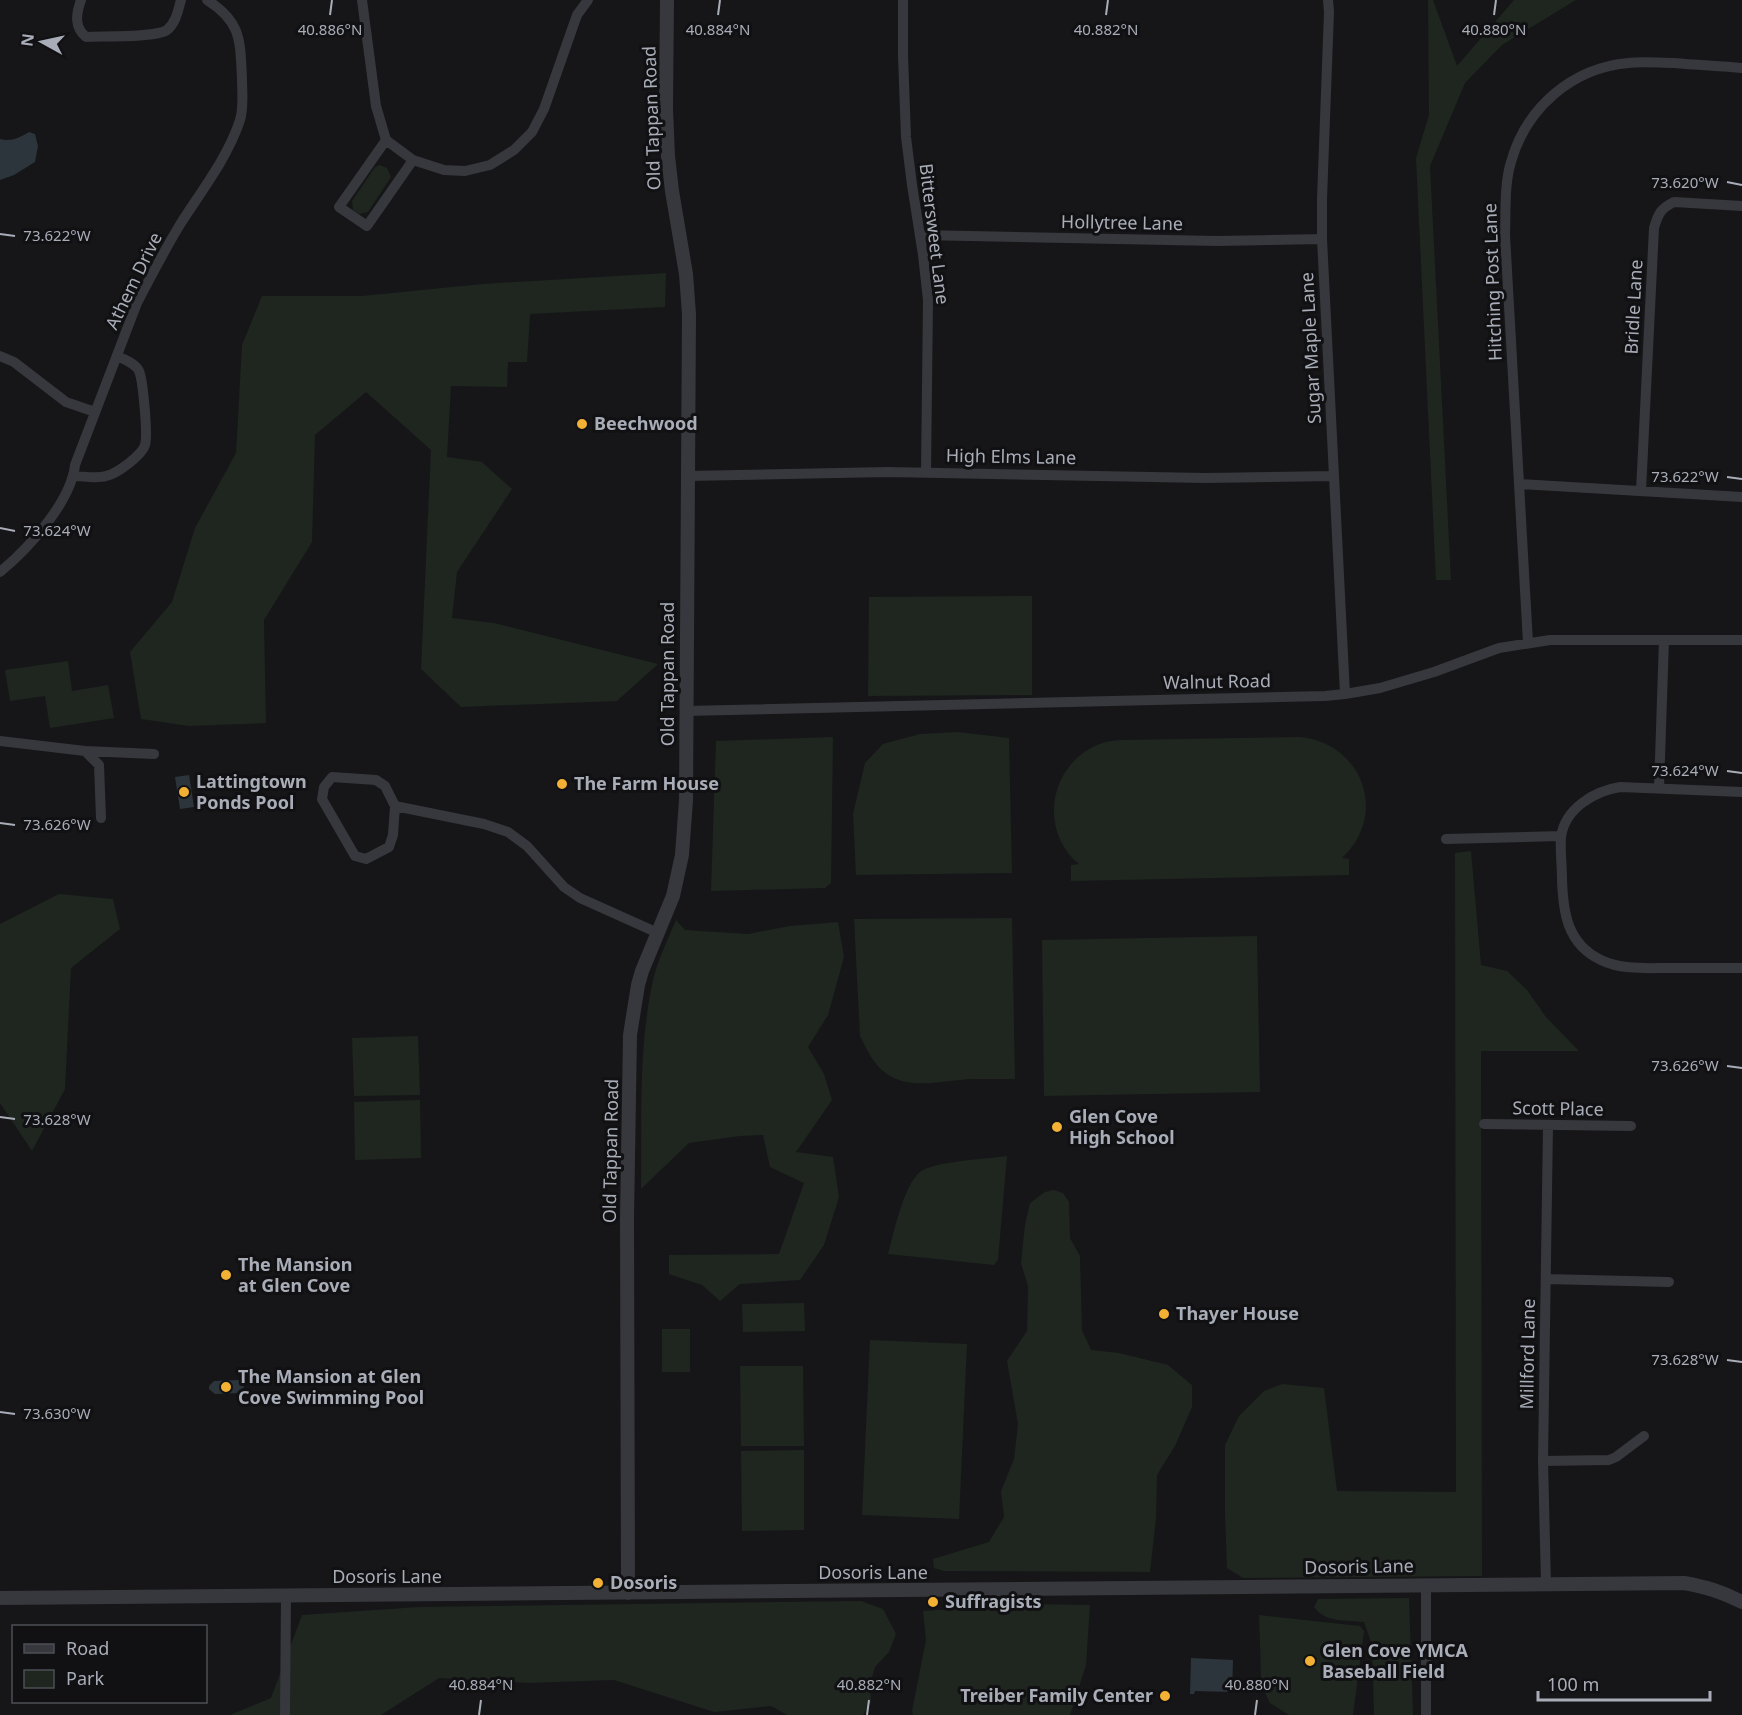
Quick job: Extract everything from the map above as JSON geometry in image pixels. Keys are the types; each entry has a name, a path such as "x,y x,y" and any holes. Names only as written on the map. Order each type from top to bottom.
{"street":[{"path":"81,0 77,24 79,32 86,38 148,35 166,31 175,21 180,0"},
{"name":"Athem Drive","path":"0,572 45,526 74,476 75,465 137,303 150,277 229,146 241,118 243,103 240,41 226,14 207,0"},
{"path":"362,0 376,106 386,140 413,160 444,170 465,171 490,165 514,150 532,132 544,109 577,15 588,0"},
{"name":"Old Tappan Road","path":"628,1593 627,1218 630,1035 638,985 673,896 682,855 686,800 689,314 686,274 668,156 667,0"},
{"name":"Bittersweet Lane","path":"903,0 906,137 928,300 926,472"},
{"name":"Sugar Maple Lane","path":"1328,0 1322,239 1345,694"},
{"name":"Hitching Post Lane","path":"1528,644 1505,235 1510,163 1520,137 1540,106 1564,86 1605,66 1629,62 1657,62 1742,68"},
{"path":"386,140 339,207 367,226 413,160"},
{"name":"Bridle Lane","path":"1641,491 1657,217 1665,206 1674,202 1742,206"},
{"name":"Hollytree Lane","path":"920,235 1217,241 1322,239"},
{"path":"0,356 14,362 66,402 95,412"},
{"path":"74,476 106,476 138,456 145,446 143,393 139,371 132,363 117,356"},
{"name":"High Elms Lane","path":"687,476 926,472 1205,478 1334,476"},
{"path":"1519,484 1742,497"},
{"name":"Walnut Road","path":"685,711 1345,694 1380,688 1434,672 1498,648 1550,640 1742,640"},
{"path":"1659,788 1664,640"},
{"path":"0,741 85,751 154,754"},
{"path":"85,751 99,765 101,818"},
{"path":"332,777 376,780 385,786 395,806 393,835 389,847 366,859 355,856 322,799 324,786 332,777"},
{"path":"1742,792 1620,787 1607,789 1581,804 1566,823 1562,836 1563,897 1567,924 1579,944 1587,951 1600,960 1616,966 1742,968"},
{"path":"395,806 484,824 508,832 527,846 564,887 579,898 658,933"},
{"path":"1446,839 1562,836"},
{"name":"Scott Place","path":"1484,1124 1630,1126"},
{"name":"Millford Lane","path":"1546,1584 1543,1461 1548,1125"},
{"path":"1546,1279 1669,1282"},
{"path":"1543,1461 1609,1460 1644,1436"},
{"name":"Dosoris Lane","path":"0,1598 1684,1583 1721,1591 1742,1602"},
{"path":"1426,1585 1426,1715"},
{"path":"285,1715 286,1596"}],"green space":[{"path":"1428,0 1433,0 1457,66 1514,0 1576,0 1502,45 1465,83 1430,166 1451,580 1436,580 1416,158 1429,115"},
{"path":"380,165 387,168 391,177 368,212 359,214 353,210 352,201 375,167"},
{"path":"666,273 665,307 530,314 527,362 508,362 507,387 451,386 447,457 482,462 512,489 457,572 452,618 494,623 658,664 617,701 461,707 421,669 431,450 366,392 315,435 312,542 264,620 266,723 189,726 141,719 130,652 172,602 195,528 236,453 242,345 262,296 362,296 482,284"},
{"path":"1032,596 1032,695 868,696 869,597"},
{"path":"68,661 72,691 108,685 114,718 50,728 45,696 10,701 5,670"},
{"path":"958,732 1009,738 1012,873 856,875 853,814 865,763 883,744 920,734"},
{"path":"833,737 831,883 825,888 711,891 716,741"},
{"path":"1297,737 1319,741 1338,751 1352,765 1362,782 1366,801 1364,821 1356,840 1342,858 1349,859 1349,875 1071,881 1071,865 1079,864 1067,851 1058,835 1054,819 1055,802 1066,770 1078,757 1093,747 1120,740"},
{"path":"1471,851 1481,965 1507,971 1527,990 1546,1017 1579,1051 1481,1051 1482,1576 1243,1578 1227,1568 1225,1445 1239,1416 1264,1391 1282,1384 1324,1388 1337,1491 1456,1492 1455,853"},
{"path":"59,894 113,899 120,929 71,968 65,1089 32,1151 0,1103 0,924"},
{"path":"1012,918 1015,1079 914,1083 893,1077 879,1068 860,1036 854,919"},
{"path":"676,920 685,930 748,934 790,926 838,922 844,957 828,1015 808,1047 824,1074 832,1100 796,1152 833,1157 839,1197 824,1245 800,1280 740,1284 720,1301 702,1285 669,1274 669,1255 779,1254 804,1183 770,1167 763,1135 689,1143 641,1189 642,1084 648,1006 655,972"},
{"path":"1257,936 1260,1092 1044,1096 1042,940"},
{"path":"418,1036 420,1095 354,1096 352,1038"},
{"path":"420,1100 421,1158 355,1160 354,1102"},
{"path":"1007,1156 998,1260 994,1265 888,1254 904,1199 920,1172 937,1165"},
{"path":"1054,1190 1063,1193 1069,1202 1070,1238 1080,1256 1082,1330 1091,1350 1119,1353 1168,1365 1192,1385 1192,1407 1175,1446 1157,1475 1156,1518 1150,1572 944,1571 934,1568 933,1559 989,1542 1004,1517 1001,1491 1014,1459 1018,1424 1007,1361 1027,1331 1028,1286 1021,1263 1025,1225 1030,1203 1045,1192"},
{"path":"804,1303 805,1331 743,1332 742,1304"},
{"path":"662,1329 690,1329 690,1372 662,1372"},
{"path":"870,1340 967,1344 959,1519 862,1515"},
{"path":"740,1366 803,1366 804,1446 741,1446"},
{"path":"804,1450 804,1530 742,1531 741,1451"},
{"path":"1409,1598 1413,1715 1374,1715 1372,1645 1364,1622 1330,1618 1314,1607 1318,1599"},
{"path":"861,1601 883,1609 896,1634 889,1652 875,1667 870,1684 871,1702 863,1715 787,1715 771,1706 714,1712 614,1680 529,1683 439,1678 381,1715 230,1715 271,1698 302,1615 419,1607"},
{"path":"1024,1604 1090,1605 1086,1665 1070,1715 913,1715 926,1640 923,1611"},
{"name":"Glen Cove YMCA Baseball Field","path":"1259,1615 1360,1626 1364,1631 1353,1715 1289,1715 1270,1703 1261,1677"}],"shaded area":[{"path":"29,132 35,134 38,146 35,162 14,175 0,180 0,139 15,139"},
{"name":"Lattingtown Ponds Pool","path":"189,775 194,807 180,809 175,777"},
{"name":"The Mansion at Glen Cove Swimming Pool","path":"239,1380 244,1387 239,1393 215,1394 209,1389 214,1381"},
{"path":"1191,1658 1233,1660 1232,1692 1195,1691 1194,1694 1190,1694"}],"place":[{"name":"Beechwood","path":"582,424"},
{"name":"The Farm House","path":"562,784"},
{"name":"Lattingtown Ponds Pool","path":"184,792"},
{"name":"Glen Cove High School","path":"1057,1127"},
{"name":"The Mansion at Glen Cove","path":"226,1275"},
{"name":"Thayer House","path":"1164,1314"},
{"name":"The Mansion at Glen Cove Swimming Pool","path":"226,1387"},
{"name":"Dosoris","path":"598,1583"},
{"name":"Suffragists","path":"933,1602"},
{"name":"Glen Cove YMCA Baseball Field","path":"1310,1661"},
{"name":"Treiber Family Center","path":"1165,1696"}]}
